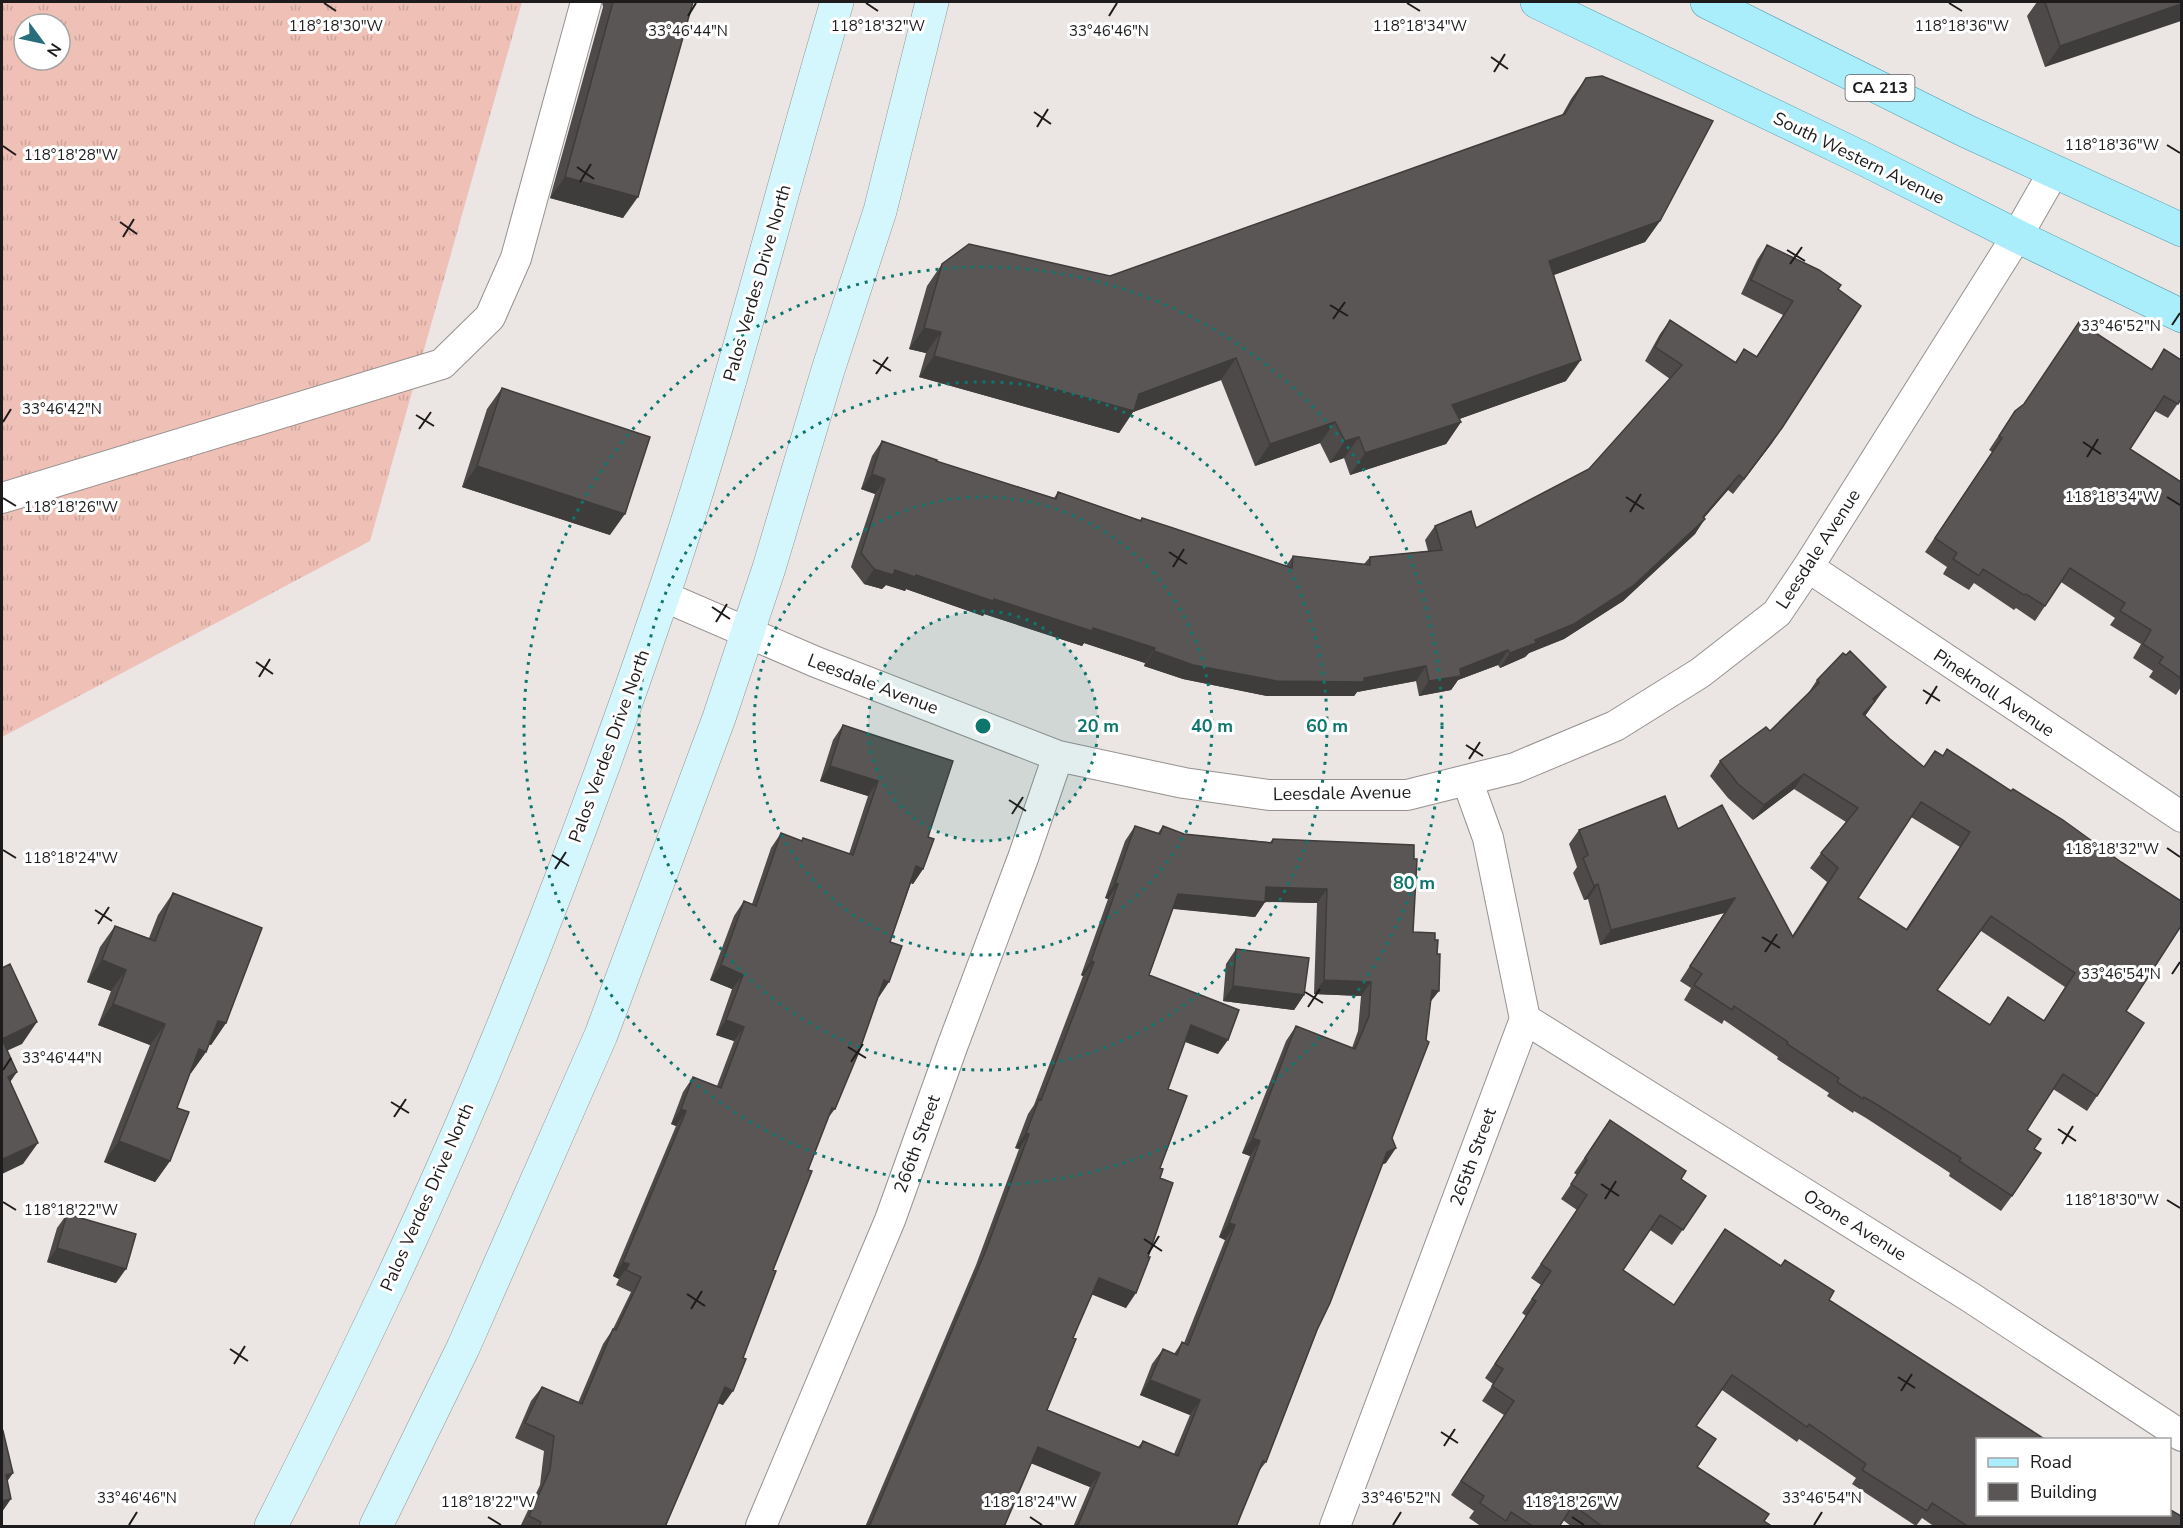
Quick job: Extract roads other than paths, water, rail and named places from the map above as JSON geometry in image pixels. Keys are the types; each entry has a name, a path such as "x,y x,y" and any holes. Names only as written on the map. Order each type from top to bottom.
{"main road":[{"name":"Palos Verdes Drive North","path":"272,1527 408,1243 498,1037 580,828 663,596 743,338 837,2"},
{"path":"376,1527 468,1337 601,1035 719,718 769,568 828,370 880,211 932,2"},
{"name":"South Western Avenue","path":"1537,2 1860,157 2181,316"},
{"name":"CA 213","path":"1707,2 1966,131 2181,231"}],"street":[{"path":"2,498 442,364 489,317 516,258 586,2"},
{"name":"Leesdale Avenue","path":"663,596 747,634 1058,756 1184,783 1269,795 1407,795 1515,768 1615,726 1700,673 1776,613 1808,567 2017,236 2053,173"},
{"name":"Pineknoll Avenue","path":"1808,567 2181,817"},
{"name":"266th Street","path":"761,1527 890,1220 1023,858 1058,756"},
{"path":"1467,780 1488,838 1525,1019"},
{"name":"Ozone Avenue","path":"1525,1019 1970,1297 2181,1436"},
{"name":"265th Street","path":"1343,1523 1525,1019"}]}
